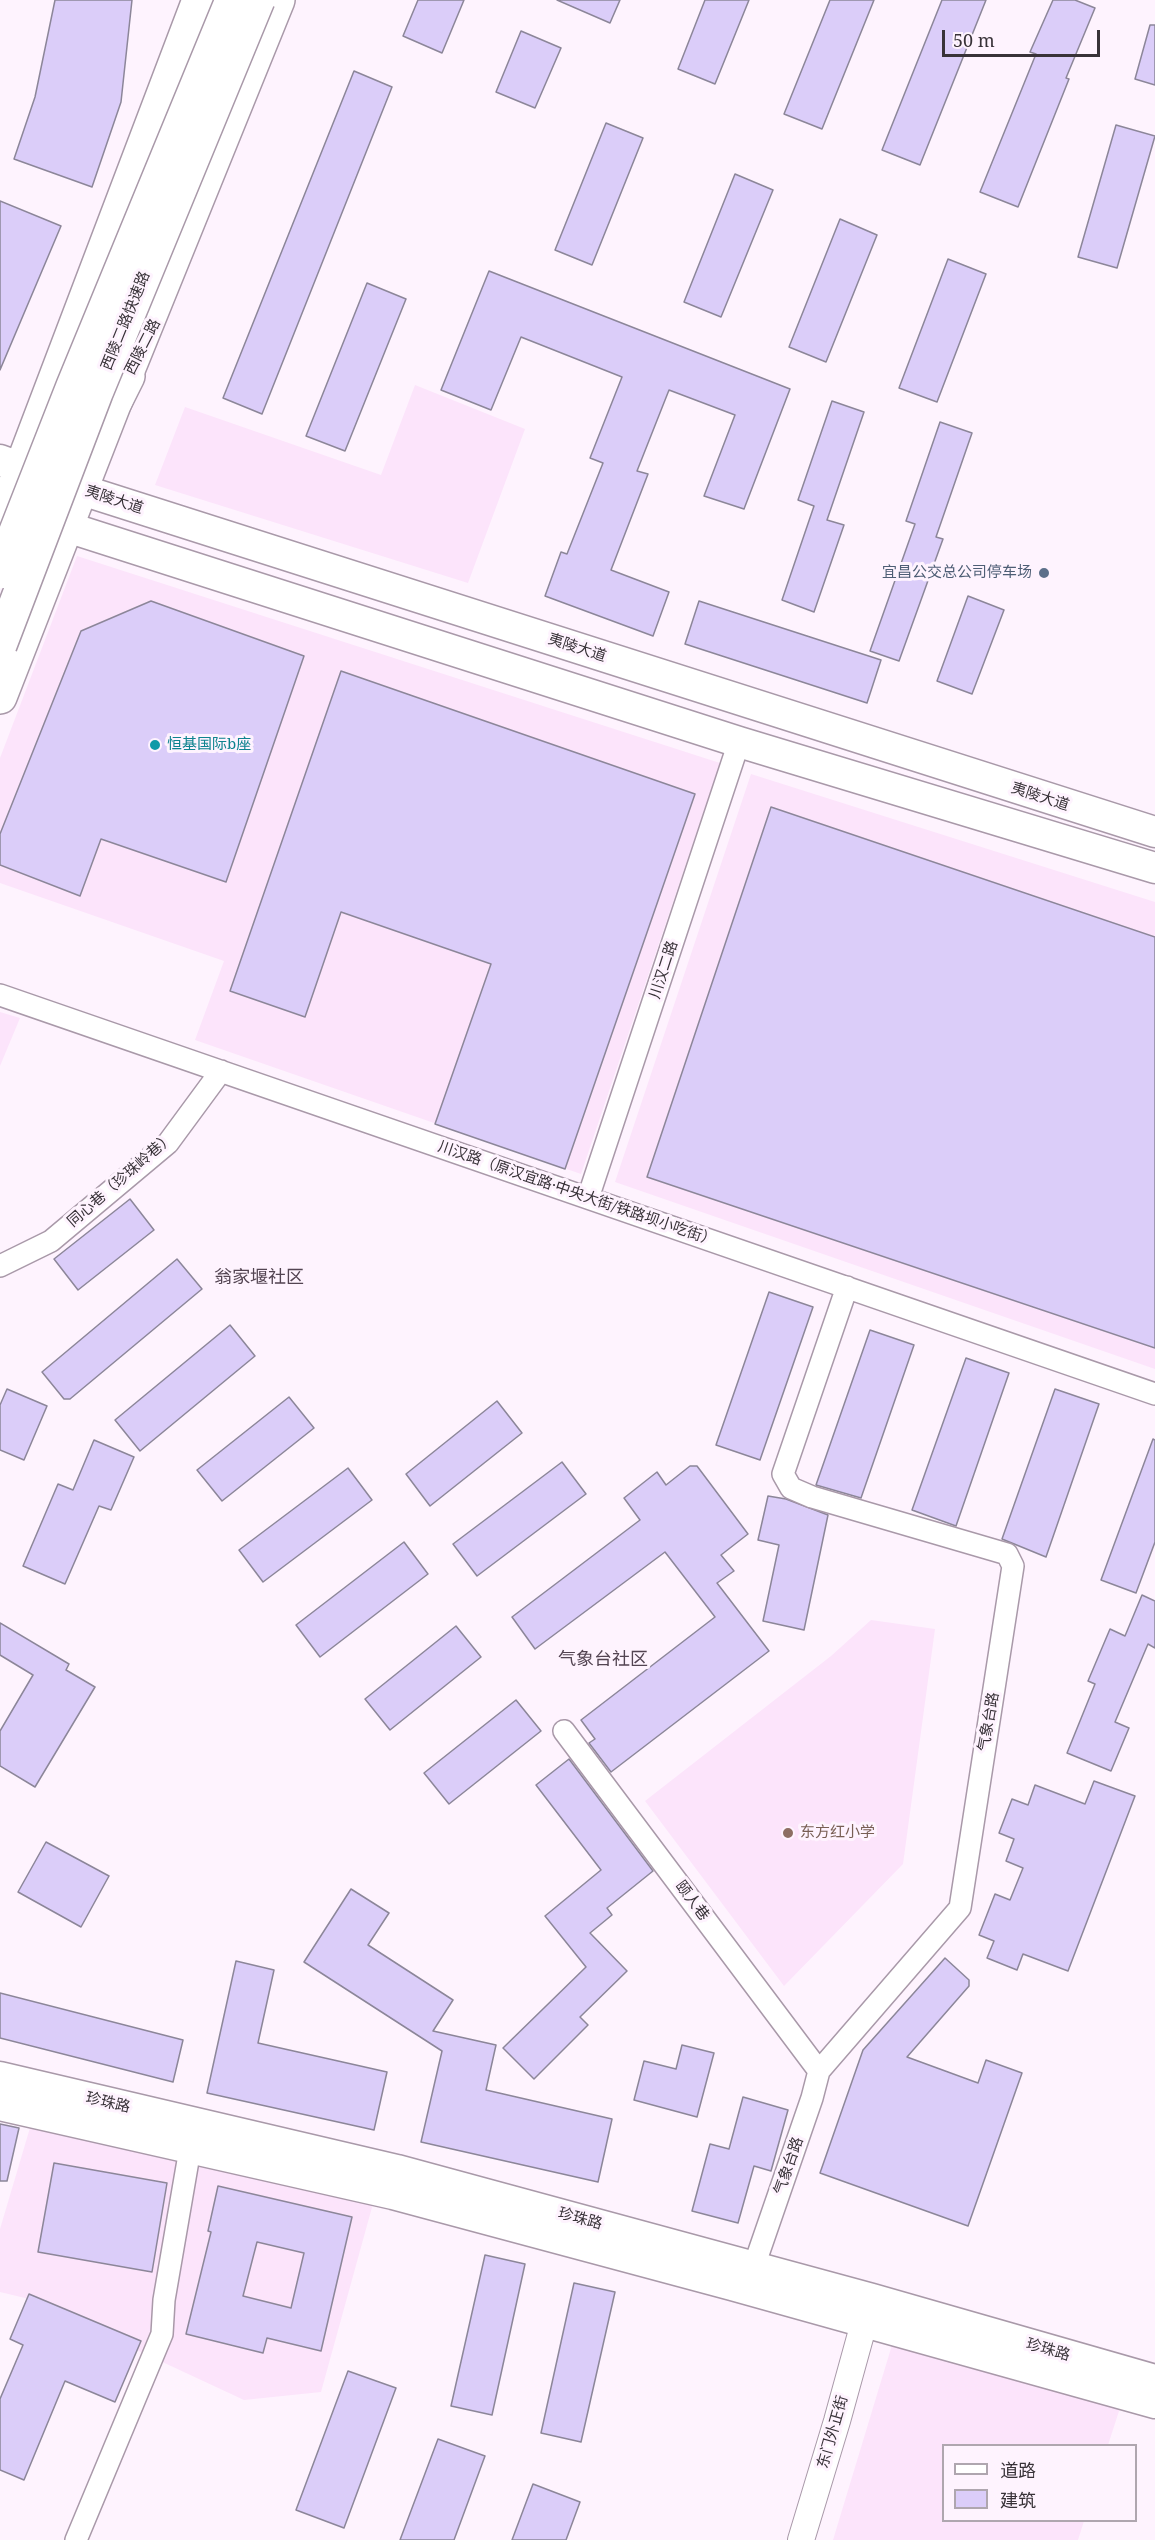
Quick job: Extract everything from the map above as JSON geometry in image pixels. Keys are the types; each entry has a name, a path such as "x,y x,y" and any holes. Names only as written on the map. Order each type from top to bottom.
{"main road":[{"path":"199,0 10,463 2,512 68,528 739,742 1155,868"},
{"path":"73,386 90,306 216,0"},
{"name":"西陵二路快速路","path":"0,572 73,386 232,0"},
{"name":"西陵二路快速路","path":"0,645 96,393 258,0"},
{"path":"115,402 278,0"},
{"name":"西陵二路","path":"0,697 68,528 115,402 201,230 295,0"},
{"name":"夷陵大道","path":"10,463 82,490 1155,832"},
{"name":"珍珠路","path":"0,2077 397,2170 754,2266 1155,2380"},
{"name":"珍珠路","path":"0,2105 393,2194 732,2285 1155,2403"}],"street":[{"name":"川汉二路","path":"588,1198 739,742"},
{"name":"川汉路（原汉宜路·中央大街/铁路坝小吃街）","path":"0,995 1155,1394"},
{"name":"同心巷（珍珠岭巷）","path":"0,1266 51,1241 168,1143 221,1071"},
{"name":"气象台路","path":"754,2266 812,2098 819,2071 960,1908 1013,1566 1007,1554 812,1497 791,1488 783,1474 847,1287"},
{"name":"颐人巷","path":"564,1731 819,2071"},
{"path":"76,2540 162,2334 164,2300 190,2149"},
{"name":"东门外正街","path":"801,2540 864,2323"}],"shaded area":[{"path":"415,385 525,429 468,583 155,485 185,407 381,475"},
{"path":"77,556 720,763 581,1174 195,1040 224,961 0,883 0,758"},
{"path":"751,774 1155,902 1155,1369 615,1182"},
{"path":"0,1012 20,1018 0,1066"},
{"name":"东方红小学","path":"871,1620 935,1629 903,1864 784,1986 645,1801 831,1656"},
{"path":"32,2121 374,2200 321,2392 244,2400 25,2298 0,2292 0,2229"},
{"path":"892,2345 1120,2408 1108,2444 942,2444 942,2522 1084,2522 1078,2540 833,2540"}],"building":[{"path":"55,0 132,0 121,102 92,187 14,159 35,97"},
{"path":"418,0 464,0 442,53 403,36"},
{"path":"557,0 620,0 610,23"},
{"path":"705,0 749,0 715,84 678,69"},
{"path":"830,0 874,0 822,129 784,114"},
{"path":"942,0 986,0 920,165 882,150"},
{"path":"1053,0 1075,0 1095,8 1018,207 980,192 1036,54 1030,52"},
{"path":"1150,25 1155,25 1155,85 1135,79"},
{"path":"521,31 561,48 535,108 496,92"},
{"path":"354,71 392,87 262,414 223,398"},
{"path":"606,123 643,138 592,265 555,250"},
{"path":"1116,125 1155,136 1117,268 1078,257"},
{"path":"735,174 773,190 721,317 684,302"},
{"path":"0,201 61,226 0,370"},
{"path":"840,219 877,235 826,362 789,347"},
{"path":"948,259 986,274 937,402 899,388"},
{"path":"489,271 790,389 744,509 704,496 735,415 669,390 637,471 648,474 611,570 669,592 653,636 545,596 561,552 567,554 603,463 590,458 622,377 521,337 491,410 441,390"},
{"path":"367,283 406,299 345,451 306,436"},
{"path":"832,401 864,412 827,520 844,525 814,612 782,600 814,506 798,500"},
{"path":"940,422 972,433 936,537 943,539 899,661 870,651 915,524 906,521"},
{"path":"968,596 1004,610 972,694 937,681"},
{"name":"恒基国际b座","path":"151,601 304,656 226,882 101,839 80,896 0,865 0,834 81,631"},
{"path":"699,601 881,660 867,703 685,644"},
{"path":"341,671 695,794 565,1169 435,1124 491,964 341,912 305,1017 230,991"},
{"path":"771,807 1155,937 1155,1348 647,1177"},
{"path":"130,1199 154,1230 78,1290 54,1259"},
{"path":"177,1259 202,1289 70,1399 64,1399 42,1372"},
{"path":"769,1292 813,1307 760,1460 716,1445"},
{"path":"230,1325 255,1356 140,1451 115,1420"},
{"path":"870,1330 914,1345 861,1498 816,1485"},
{"path":"966,1358 1009,1373 956,1526 912,1510"},
{"path":"7,1389 47,1406 24,1460 0,1450 0,1405"},
{"path":"1055,1389 1099,1404 1046,1557 1002,1539"},
{"path":"289,1397 314,1428 222,1501 197,1470"},
{"path":"497,1401 522,1433 430,1506 406,1474"},
{"path":"1153,1439 1155,1440 1155,1542 1136,1593 1101,1580"},
{"path":"94,1440 134,1457 111,1510 99,1506 65,1584 23,1566 58,1484 73,1490"},
{"path":"562,1462 586,1494 477,1576 453,1544"},
{"path":"690,1466 697,1466 748,1534 721,1555 734,1571 717,1583 769,1651 611,1772 589,1743 595,1739 581,1720 715,1617 665,1552 535,1649 512,1617 640,1520 624,1498 657,1472 666,1485"},
{"path":"348,1468 372,1500 263,1582 239,1550"},
{"path":"768,1496 786,1499 828,1515 804,1630 763,1621 779,1545 758,1540"},
{"path":"404,1542 428,1574 320,1657 296,1625"},
{"path":"1142,1595 1155,1601 1155,1648 1148,1644 1115,1722 1129,1728 1111,1771 1067,1753 1095,1684 1088,1681 1110,1629 1125,1636"},
{"path":"0,1623 69,1664 66,1670 95,1687 35,1787 0,1766 0,1731 33,1675 0,1655"},
{"path":"456,1626 481,1657 390,1730 365,1699"},
{"path":"516,1700 541,1731 449,1804 424,1773"},
{"path":"569,1759 653,1871 607,1908 612,1915 590,1933 627,1971 580,2017 588,2025 534,2079 503,2048 586,1967 545,1916 601,1870 536,1785"},
{"path":"1094,1781 1135,1796 1068,1971 1023,1954 1017,1970 987,1958 994,1941 979,1935 995,1894 1010,1900 1023,1868 1006,1861 1014,1839 999,1833 1012,1799 1028,1805 1035,1785 1085,1804"},
{"path":"46,1842 109,1876 81,1927 18,1892"},
{"path":"351,1889 389,1913 368,1945 453,2000 433,2031 496,2045 486,2090 612,2119 598,2182 421,2142 442,2051 304,1962"},
{"path":"945,1958 969,1980 969,1986 907,2057 978,2083 986,2060 1022,2073 968,2226 820,2173 863,2050"},
{"path":"236,1961 274,1970 258,2043 387,2072 374,2130 207,2093"},
{"path":"0,1993 183,2040 173,2082 0,2038"},
{"path":"682,2045 714,2053 697,2117 634,2100 644,2061 676,2069"},
{"path":"743,2097 788,2110 771,2171 754,2166 738,2223 692,2211 710,2144 729,2149"},
{"path":"0,2124 19,2128 7,2181 0,2181"},
{"path":"54,2163 167,2183 152,2272 38,2252"},
{"path":"218,2186 352,2217 321,2351 267,2338 263,2353 186,2334 211,2232 208,2231","holes":["257,2242 304,2253 291,2308 243,2296"]},
{"path":"485,2255 525,2264 492,2415 451,2406"},
{"path":"574,2283 615,2292 581,2442 541,2433"},
{"path":"29,2294 141,2341 115,2402 65,2381 24,2480 0,2470 0,2399 23,2345 10,2339"},
{"path":"348,2371 396,2388 344,2528 296,2510"},
{"path":"438,2439 485,2456 454,2540 400,2540"},
{"path":"533,2484 580,2502 566,2540 512,2540"}],"place":[{"name":"宜昌公交总公司停车场","path":"1044,573"},
{"name":"恒基国际b座","path":"155,745"},
{"name":"东方红小学","path":"788,1833"}],"district":[{"name":"翁家堰社区","path":"259,1278"},
{"name":"气象台社区","path":"603,1660"}]}
